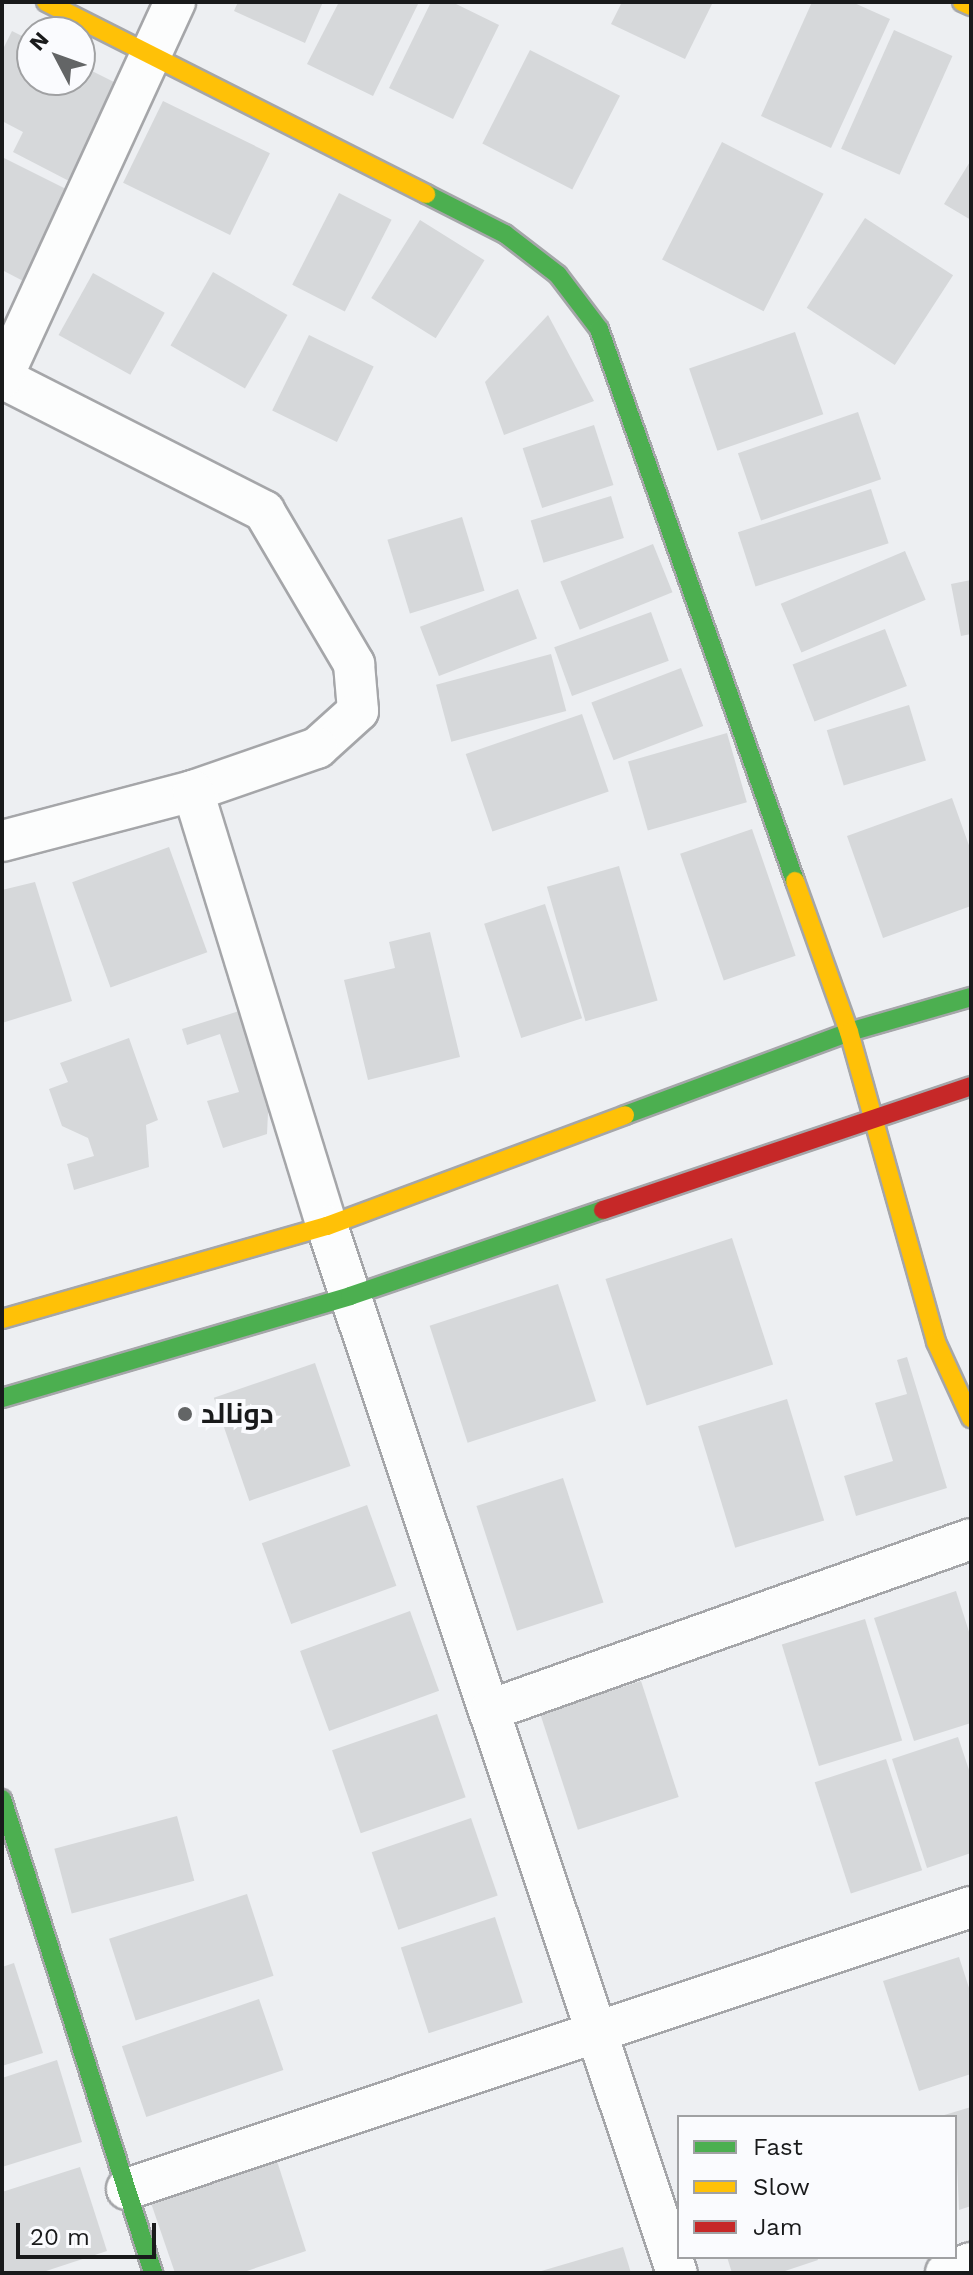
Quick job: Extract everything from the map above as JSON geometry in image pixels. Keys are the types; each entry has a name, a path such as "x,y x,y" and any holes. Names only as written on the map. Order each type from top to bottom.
{"street":[{"path":"46,2 505,234 580,301 624,392 849,1032 936,1342 971,1418"},
{"path":"2,841 193,791 317,748 358,711 354,664 264,511 2,378 146,55 175,2"},
{"path":"962,2 971,6"},
{"path":"193,791 327,1226 602,2035 677,2273"},
{"path":"2,1319 327,1226 849,1032 971,997"},
{"path":"2,1398 350,1296 971,1086"},
{"path":"490,1710 971,1539"},
{"path":"2,1799 153,2273"},
{"path":"127,2189 602,2035 971,1907"},
{"path":"946,2273 971,2263"}],"building":[{"path":"238,2 323,2 305,43 234,11"},
{"path":"339,2 419,2 373,96 307,64"},
{"path":"431,2 452,2 499,25 453,119 389,88"},
{"path":"622,2 713,2 685,59 611,24"},
{"path":"812,2 852,2 890,19 831,148 761,116"},
{"path":"894,30 952,56 900,175 841,149"},
{"path":"12,31 16,33 16,96 96,96 96,73 118,84 69,181 13,152 23,132 2,121 2,51"},
{"path":"530,50 620,96 572,189 482,144"},
{"path":"163,101 270,153 230,235 123,183"},
{"path":"722,142 824,194 764,311 662,260"},
{"path":"2,157 72,192 27,283 2,270"},
{"path":"971,160 971,220 944,204"},
{"path":"339,193 392,220 345,312 292,285"},
{"path":"865,218 953,275 895,365 807,308"},
{"path":"420,220 484,260 436,338 371,298"},
{"path":"213,272 287,315 245,389 170,346"},
{"path":"93,273 165,313 130,375 59,335"},
{"path":"548,315 594,401 504,435 485,382"},
{"path":"795,332 823,414 717,451 689,368"},
{"path":"309,335 374,367 337,442 272,410"},
{"path":"858,412 881,479 761,520 738,453"},
{"path":"594,425 613,485 542,508 523,448"},
{"path":"871,489 889,543 755,586 738,532"},
{"path":"611,496 624,538 544,563 531,521"},
{"path":"462,517 485,591 410,613 387,540"},
{"path":"653,544 672,592 580,630 560,581"},
{"path":"905,551 926,600 801,653 781,604"},
{"path":"971,580 971,634 961,636 951,584"},
{"path":"518,589 537,638 439,676 420,627"},
{"path":"651,612 669,661 572,696 554,647"},
{"path":"885,629 907,686 814,721 793,664"},
{"path":"551,654 566,711 451,742 436,685"},
{"path":"681,668 703,726 614,760 591,702"},
{"path":"909,705 926,760 844,786 827,730"},
{"path":"582,714 609,792 492,832 466,754"},
{"path":"727,733 747,802 648,831 628,761"},
{"path":"952,798 971,851 971,906 883,938 847,836"},
{"path":"752,829 796,956 724,980 680,854"},
{"path":"169,847 207,952 111,987 72,882"},
{"path":"619,866 658,1001 585,1021 547,887"},
{"path":"35,882 72,1001 2,1023 2,890"},
{"path":"545,904 582,1018 521,1038 484,924"},
{"path":"430,932 460,1057 368,1080 344,980 395,968 389,942"},
{"path":"252,1007 281,1097 268,1113 267,1134 223,1148 207,1101 239,1092 220,1034 187,1045 182,1029"},
{"path":"129,1038 158,1120 146,1125 149,1167 74,1190 67,1164 94,1156 88,1138 62,1126 49,1089 68,1082 60,1063"},
{"path":"732,1238 773,1364 647,1406 606,1279"},
{"path":"558,1284 596,1401 468,1443 430,1326"},
{"path":"907,1357 947,1488 856,1516 844,1476 893,1461 875,1403 907,1394 897,1360"},
{"path":"315,1363 350,1466 249,1501 214,1398"},
{"path":"787,1399 824,1520 735,1548 698,1426"},
{"path":"563,1478 603,1603 517,1631 476,1506"},
{"path":"367,1505 396,1586 291,1624 262,1543"},
{"path":"956,1591 971,1638 971,1723 914,1741 874,1618"},
{"path":"410,1611 439,1691 329,1731 300,1651"},
{"path":"865,1619 902,1740 819,1766 782,1644"},
{"path":"641,1681 679,1797 578,1830 540,1714"},
{"path":"437,1714 466,1797 361,1833 332,1750"},
{"path":"958,1737 971,1776 971,1853 927,1868 892,1759"},
{"path":"886,1759 922,1870 851,1893 815,1782"},
{"path":"177,1816 194,1881 72,1914 54,1849"},
{"path":"471,1818 498,1896 398,1930 372,1852"},
{"path":"247,1894 274,1976 136,2021 109,1939"},
{"path":"495,1917 523,2003 429,2033 401,1948"},
{"path":"959,1957 971,1994 971,2074 919,2091 883,1981"},
{"path":"14,1963 43,2053 2,2066 2,1967"},
{"path":"259,1999 283,2070 146,2117 122,2046"},
{"path":"57,2060 82,2142 2,2167 2,2078"},
{"path":"971,2107 971,2206 959,2210 957,2115 944,2115"},
{"path":"277,2161 306,2251 241,2273 175,2273 151,2203"},
{"path":"80,2167 107,2251 40,2273 2,2273 2,2192"},
{"path":"623,2247 631,2273 538,2273 538,2272"},
{"path":"728,2259 818,2260 779,2273 732,2273"}],"traffic: fast":[{"path":"426,194 505,234 558,275 599,329 795,881"},
{"path":"625,1115 849,1032 971,997"},
{"path":"2,1398 350,1296 603,1210"},
{"path":"2,1799 153,2273"}],"traffic: slow":[{"path":"46,2 426,194"},
{"path":"962,2 971,6"},
{"path":"795,881 849,1032 936,1342 971,1418"},
{"path":"2,1319 327,1226 625,1115"}],"traffic: jam":[{"path":"603,1210 971,1086"}],"place":[{"name":"دونالد","path":"185,1414"}]}
